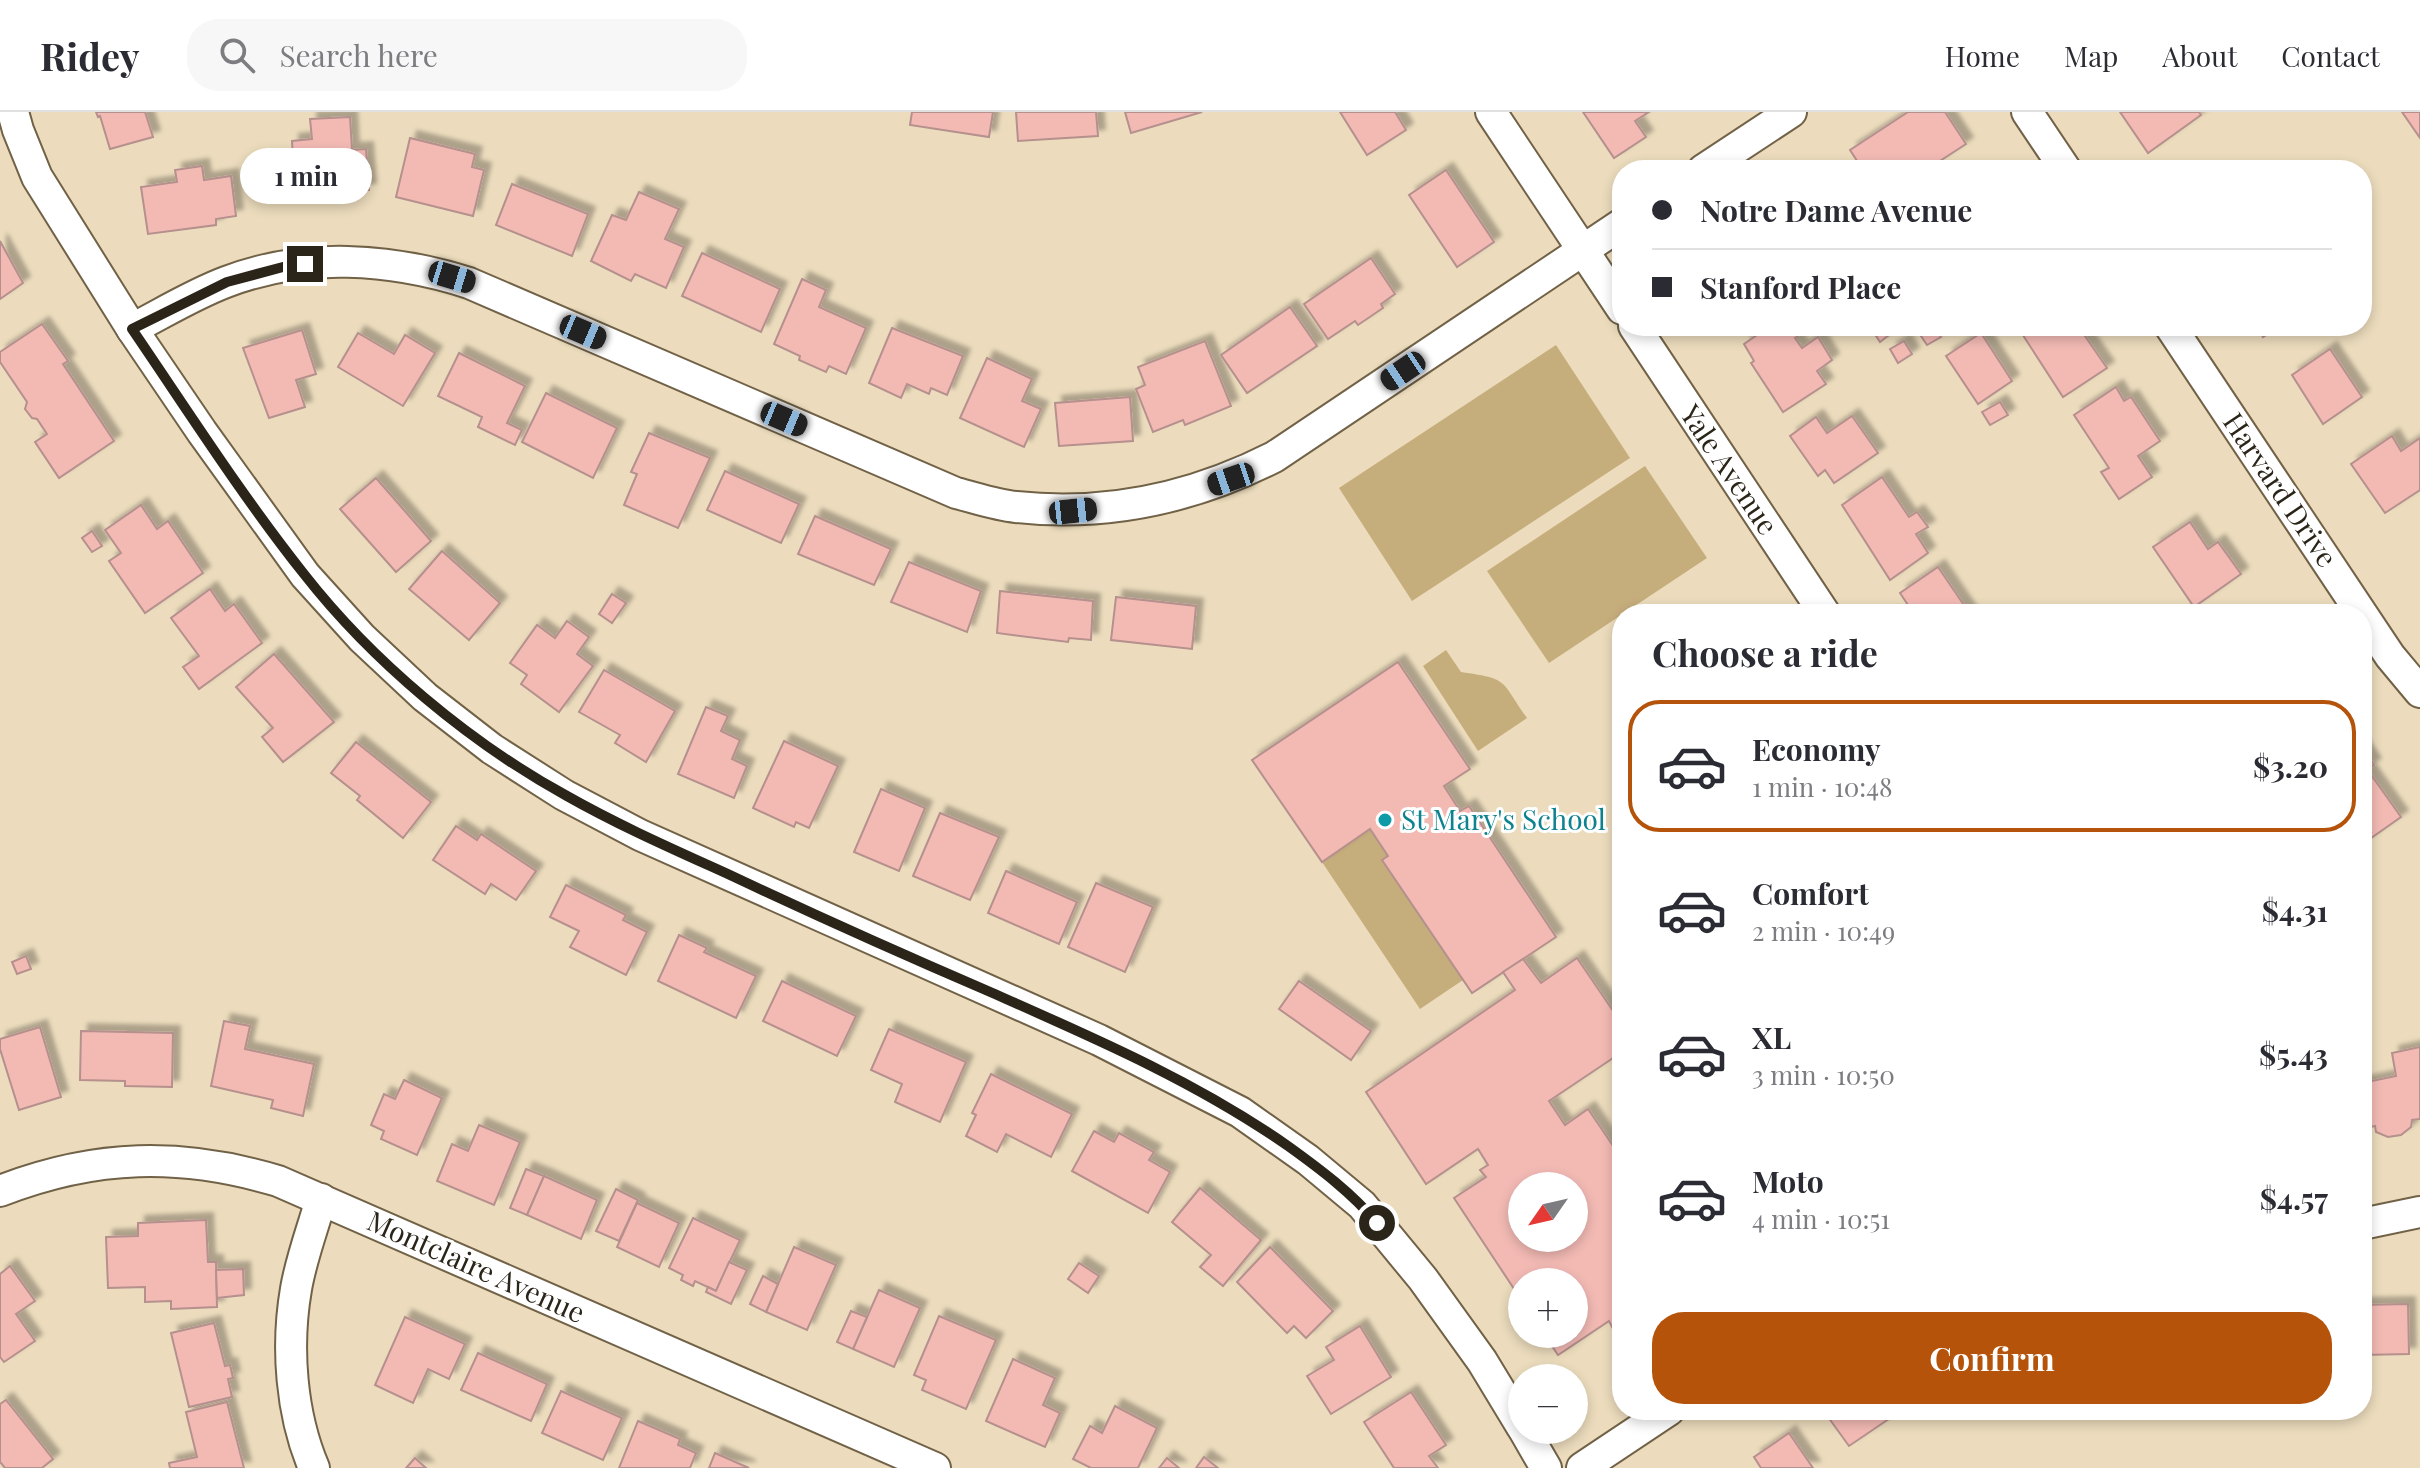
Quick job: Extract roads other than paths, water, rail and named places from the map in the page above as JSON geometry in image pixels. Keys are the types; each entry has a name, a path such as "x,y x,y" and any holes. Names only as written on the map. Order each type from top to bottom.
{"street":[{"path":"13,112 37,177 132,329 202,432 305,575 362,638 425,697 492,749 564,795 640,835 1099,1040 1240,1112 1308,1160 1362,1205 1432,1291 1508,1403"},
{"path":"1491,112 1612,294"},
{"path":"1718,160 1791,112"},
{"path":"2027,112 2059,160"},
{"path":"132,329 227,282 283,267 327,262 381,263 434,272 469,283 956,493 1013,507 1073,511 1126,506 1186,494 1231,479 1274,457 1612,230"},
{"name":"Yale Avenue","path":"1641,336 1818,604"},
{"name":"Harvard Drive","path":"2177,336 2355,604"},
{"name":"Harvard Drive","path":"2372,629 2420,692"},
{"name":"Montclaire Avenue","path":"0,1191 32,1178 89,1165 139,1160 176,1161 246,1171 321,1199 935,1468"},
{"path":"314,1468 296,1402 291,1345 296,1288 321,1199"},
{"path":"2372,1222 2420,1212"},
{"path":"1582,1468 1654,1420"},
{"path":"1532,1444 1546,1468"}],"place":[{"name":"St Mary's School","path":"1385,820"}]}
